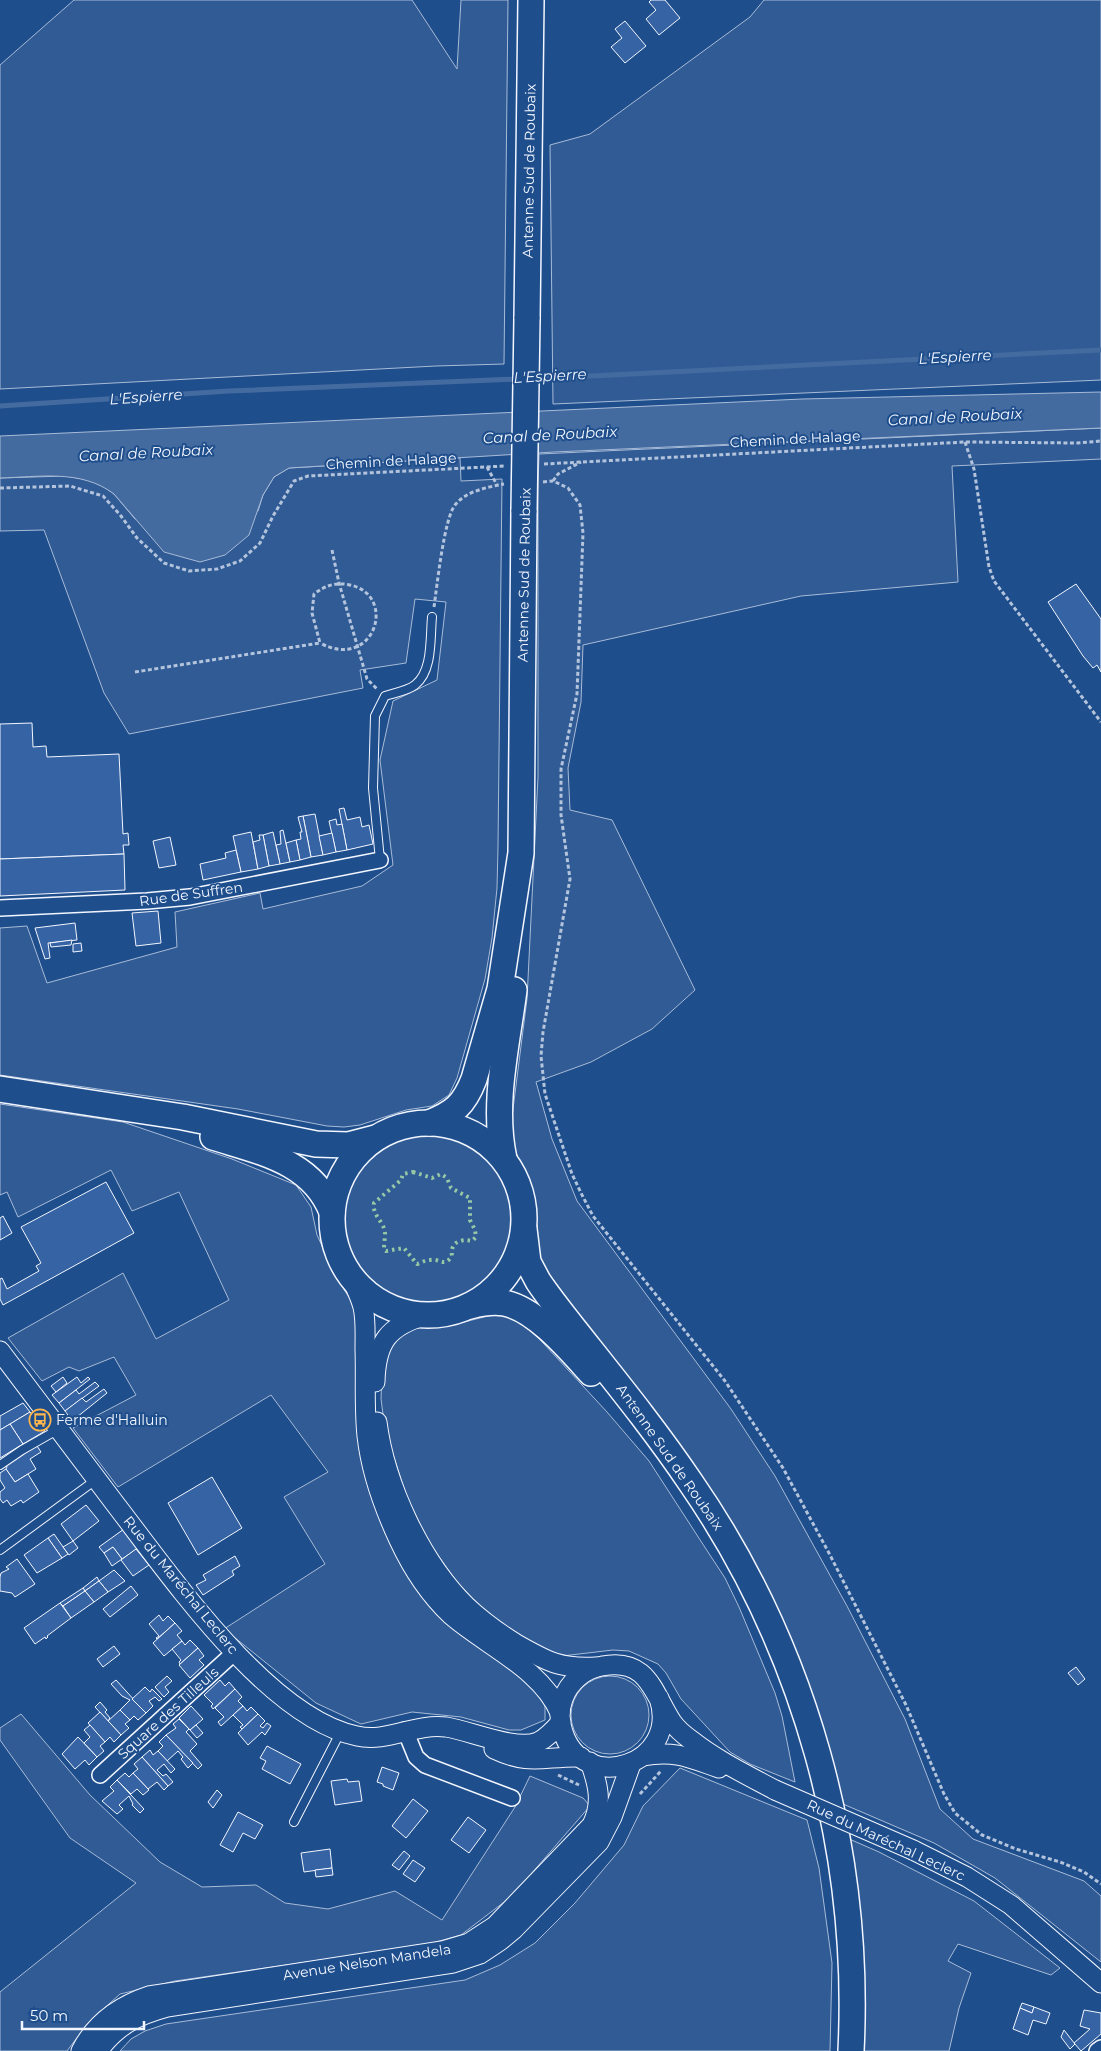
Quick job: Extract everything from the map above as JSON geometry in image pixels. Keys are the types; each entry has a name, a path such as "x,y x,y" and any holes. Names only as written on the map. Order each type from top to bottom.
{"highway":[{"name":"Antenne Sud de Roubaix","path":"429,1123 450,1114 459,1107 474,1079 500,990 521,853 531,0"},
{"path":"504,1159 500,1136 499,1108 521,921 523,883 521,853"},
{"path":"0,1089 183,1117 322,1145 348,1145 377,1138"},
{"path":"120,1108 283,1162 316,1183 332,1212"},
{"path":"429,1123 454,1126 470,1133 492,1147 504,1159 521,1192 524,1207 524,1230 519,1251 509,1271 489,1294 470,1306 449,1313 426,1315 404,1312 384,1304 365,1292 350,1275 336,1249 332,1212 335,1194 346,1170 362,1149 377,1138 398,1128 429,1123"},
{"name":"Antenne Sud de Roubaix","path":"524,1230 528,1262 535,1276 692,1484 749,1576 783,1652 806,1713 819,1756 838,1842 845,1893 851,1966 850,2051"},
{"name":"Antenne Sud de Roubaix","path":"470,1306 490,1302 504,1303 518,1308 545,1327 586,1368 642,1433 666,1466 707,1528 748,1601 791,1705 807,1756 824,1824 833,1885 838,1939 841,2011 839,2051"}],"street":[{"name":"Rue de Suffren","path":"0,908 147,901 190,897 380,860"},
{"path":"350,1275 360,1298 364,1314 366,1419 371,1463 383,1500 400,1540 418,1575 452,1615 535,1678 551,1696 560,1717 567,1742 585,1760 607,1767 637,1760 656,1742 661,1730 662,1710 659,1698"},
{"path":"426,1315 407,1321 393,1330 380,1352 375,1379 376,1410 382,1449 391,1480 406,1517 424,1549 452,1591 481,1619 508,1639 542,1659 566,1667 619,1665 634,1670 647,1678 673,1723 691,1741 776,1790"},
{"name":"Rue du Maréchal Leclerc","path":"0,1351 190,1600 258,1676 296,1707 341,1731 357,1737 373,1738 405,1730 434,1726 521,1745 540,1741 560,1717"},
{"name":"Square des Tilleuls","path":"100,1775 235,1652"},
{"path":"560,1717 564,1698 571,1684 582,1674 596,1667"},
{"name":"Rue du Maréchal Leclerc","path":"445,1727 522,1760 585,1760"},
{"path":"405,1730 416,1757 425,1765 512,1798"},
{"name":"Rue du Maréchal Leclerc","path":"637,1760 664,1753 679,1755 776,1790 913,1850 967,1877 1011,1905 1101,1983"},
{"name":"Avenue Nelson Mandela","path":"81,2051 95,2029 112,2014 123,2006 149,1996 442,1951 478,1938 503,1919 592,1825 598,1812 599,1800 597,1782 585,1760"},
{"name":"Avenue Nelson Mandela","path":"98,2051 124,2023 150,2012 433,1967 480,1954 513,1930 598,1842 612,1817 637,1760"},
{"path":"1097,2051 1101,2048"}],"lane":[{"path":"380,860 373,779 375,716 385,696 414,686 423,677 428,662 432,617"},
{"path":"0,1465 59,1429"},
{"path":"0,1550 97,1479"},
{"path":"294,1822 341,1731"}],"path":[{"name":"Chemin de Halage","path":"534,464 965,442 1077,443 1101,441"},
{"path":"965,442 974,469 989,567 994,581 1101,722"},
{"path":"553,481 558,474 582,461"},
{"name":"Chemin de Halage","path":"0,488 70,486 103,496 137,538 164,563 189,571 217,569 240,561 260,543 273,516 294,481 308,476 506,466"},
{"path":"486,467 497,485"},
{"path":"537,482 553,481 568,488 580,505 583,534 577,694 561,769 561,815 570,879 543,1032 542,1056 545,1094 572,1174 593,1216 725,1381 783,1468 830,1554 906,1705 944,1794 955,1813 982,1835 1016,1849 1060,1862 1084,1872 1101,1884"},
{"path":"432,617 446,531 455,505 471,492 512,483"},
{"path":"332,550 339,583 367,679 385,696"},
{"path":"135,672 320,643 341,650 358,647 373,631 376,620 376,606 372,598 365,591 355,586 339,583 324,586 314,594 312,613 320,643"}],"shaded area":[{"path":"74,0 412,0 457,69 461,0 508,0 504,364 0,389 0,65"},
{"path":"764,0 1101,0 1101,380 553,404 550,145 590,134 750,17"},
{"path":"1101,428 1101,459 952,466 958,582 801,596 583,645 581,702 568,768 570,810 612,820 695,990 652,1029 591,1062 536,1082 552,1139 577,1201 731,1409 775,1476 847,1606 905,1719 940,1809 973,1839 1084,1881 1101,1896 1101,1962 995,1878 934,1843 836,1801 811,1704 648,1405 537,1258 531,1243 536,1225 533,1200 513,1144 512,1117 527,999 538,777 539,454"},
{"path":"460,458 461,481 502,479 498,847 497,888 492,938 485,979 457,1078 449,1095 432,1106 406,1110 360,1125 344,1127 327,1126 238,1109 0,1075 0,928 27,926 47,983 177,947 175,912 260,893 263,909 362,886 393,865 380,760 393,701 437,680 446,602 415,599 406,663 360,670 363,688 129,734 104,693 44,530 0,531 0,478 66,476 89,480 114,494 135,519 258,511 263,495 274,477 289,468"},
{"path":"0,1104 123,1122 232,1159 296,1185 311,1207 317,1235 336,1276 357,1311 365,1458 385,1533 433,1606 541,1693 545,1707 545,1720 521,1730 509,1730 461,1717 412,1712 361,1724 316,1703 224,1629 325,1564 284,1497 328,1472 271,1395 118,1487 73,1428 136,1395 114,1357 79,1371 69,1367 42,1381 8,1338 123,1273 156,1339 229,1300 179,1192 132,1211 111,1170 18,1217 7,1192 0,1195"},
{"path":"436,1134 461,1140 482,1153 494,1165 510,1194 513,1219 512,1236 507,1252 494,1273 482,1285 453,1301 420,1304 395,1298 374,1285 362,1273 346,1244 343,1211 349,1186 362,1165 374,1153 403,1137"},
{"path":"492,1315 505,1316 531,1330 607,1412 649,1461 725,1578 775,1693 782,1716 795,1782 750,1764 730,1752 681,1699 666,1673 658,1664 629,1651 613,1650 562,1656 513,1632 481,1607 457,1582 422,1533 410,1507 385,1429 381,1399 382,1374 386,1352 395,1337 417,1327 448,1326"},
{"path":"610,1676 625,1679 638,1687 646,1700 649,1715 646,1730 638,1743 625,1751 610,1754 595,1751 582,1743 574,1730 571,1715 574,1700 582,1687 595,1679"},
{"path":"21,1714 90,1795 160,1862 202,1887 256,1885 285,1903 328,1909 395,1891 442,1920 515,1807 530,1776 583,1798 590,1806 512,1896 461,1935 425,1945 175,1981 120,1994 88,2023 67,2051 0,2051 0,1992 136,1883 70,1838 0,1740 0,1728"},
{"path":"680,1768 807,1820 819,1868 832,1963 830,2051 120,2051 131,2039 145,2031 166,2024 465,1980 500,1965 535,1943 575,1903 624,1845 643,1806"},
{"path":"847,1838 879,1852 974,1901 1060,1968 1051,1975 958,1944 948,1961 971,1973 959,2008 949,2051 856,2051"}],"water":[{"name":"Canal de Roubaix","path":"1101,392 1101,428 554,452 289,468 274,477 263,495 249,535 225,555 200,562 164,552 114,494 101,486 88,481 59,476 0,478 0,436 802,399"}],"building":[{"path":"651,0 665,0 680,18 659,35 646,19 656,10 649,2"},
{"path":"625,21 646,46 625,63 611,47 622,38 615,29"},
{"path":"1076,584 1101,619 1101,672 1097,665 1093,668 1083,656 1048,602"},
{"path":"32,723 33,747 46,746 47,757 119,754 123,834 128,833 129,845 123,845 124,854 0,859 0,724"},
{"path":"344,808 347,820 360,817 362,827 369,825 373,844 347,850 339,809"},
{"path":"315,814 323,855 311,857 303,816"},
{"path":"303,816 311,857 300,860 296,840 301,839 300,832 302,832 298,817"},
{"path":"336,819 337,825 342,824 347,850 336,852 329,821"},
{"path":"283,830 290,862 280,864 276,845 281,844 280,831"},
{"path":"251,832 258,869 241,872 233,836"},
{"path":"273,832 280,864 269,866 263,835"},
{"path":"332,833 336,852 323,855 319,836"},
{"path":"259,835 263,835 269,866 258,869 253,842 260,840"},
{"path":"170,837 176,865 159,868 153,841"},
{"path":"296,840 300,860 290,862 286,843"},
{"path":"236,850 241,872 203,880 200,864 226,858 225,853"},
{"path":"124,854 125,890 0,896 0,859"},
{"path":"158,911 161,943 136,946 132,913"},
{"path":"75,923 77,940 48,943 50,958 45,959 35,928"},
{"path":"72,940 71,945 51,947 50,943"},
{"path":"81,943 82,951 73,952 73,944"},
{"path":"106,1182 134,1233 3,1305 0,1299 0,1279 2,1278 7,1289 39,1271 36,1266 41,1263 21,1227"},
{"path":"3,1216 12,1233 0,1240 0,1218"},
{"path":"63,1377 67,1383 56,1392 51,1386"},
{"path":"77,1377 81,1383 88,1377 90,1379 59,1403 52,1395"},
{"path":"95,1382 99,1386 65,1411 59,1403 76,1390 79,1394"},
{"path":"104,1389 107,1393 72,1421 65,1411 82,1398 86,1402"},
{"path":"23,1403 30,1412 0,1430 0,1416"},
{"path":"30,1412 45,1431 23,1444 10,1424"},
{"path":"10,1424 23,1444 0,1458 0,1430"},
{"path":"37,1446 41,1452 30,1459 36,1469 15,1482 6,1469 6,1465"},
{"path":"6,1469 15,1482 28,1474 39,1492 23,1503 21,1500 11,1506 7,1500 3,1503 0,1499 0,1492 5,1488 0,1480 0,1473"},
{"path":"212,1477 242,1528 198,1555 168,1503"},
{"path":"86,1505 99,1521 73,1541 61,1524"},
{"path":"124,1529 138,1548 122,1559 113,1547 104,1553 99,1547"},
{"path":"54,1534 68,1554 62,1558 48,1538"},
{"path":"48,1538 62,1558 37,1573 24,1555"},
{"path":"73,1541 78,1548 69,1555 63,1547"},
{"path":"113,1547 122,1559 112,1566 104,1553"},
{"path":"136,1549 149,1565 133,1576 121,1560"},
{"path":"235,1556 240,1566 232,1571 234,1575 203,1595 196,1585 206,1580 203,1575"},
{"path":"17,1559 35,1584 15,1597 12,1593 0,1591 0,1577 1,1573 9,1569 6,1567"},
{"path":"114,1570 125,1581 108,1592 99,1581"},
{"path":"97,1577 99,1581 85,1591 83,1588"},
{"path":"99,1581 108,1592 94,1602 85,1591"},
{"path":"131,1586 138,1595 110,1617 103,1609"},
{"path":"83,1588 85,1591 63,1606 60,1603"},
{"path":"85,1591 94,1602 71,1618 63,1606"},
{"path":"60,1603 71,1618 47,1636 46,1639 45,1637 35,1644 24,1628"},
{"path":"159,1615 163,1621 168,1616 175,1623 157,1639 159,1636 149,1624"},
{"path":"175,1623 182,1631 177,1635 182,1641 164,1656 153,1643"},
{"path":"190,1640 198,1648 180,1664 181,1660 172,1649 182,1641 185,1645"},
{"path":"114,1646 120,1654 103,1667 97,1659"},
{"path":"198,1648 204,1656 199,1660 204,1665 190,1678 179,1665"},
{"path":"1076,1667 1085,1679 1078,1685 1068,1673"},
{"path":"167,1676 172,1681 165,1687 169,1692 164,1697 155,1687"},
{"path":"116,1680 146,1713 138,1720 134,1716 130,1720 120,1710 130,1700 122,1696 111,1684"},
{"path":"220,1680 225,1686 229,1682 235,1689 213,1709 211,1706 213,1704 204,1695"},
{"path":"145,1687 150,1692 152,1689 162,1699 159,1701 155,1697 149,1701 153,1706 146,1713 132,1699"},
{"path":"235,1689 242,1697 238,1701 243,1706 221,1726 218,1722 224,1717 215,1708"},
{"path":"100,1702 107,1710 105,1712 110,1718 108,1721 95,1707"},
{"path":"191,1706 203,1719 190,1730 179,1718"},
{"path":"243,1706 247,1711 251,1707 258,1714 242,1729 240,1727 243,1725 233,1715"},
{"path":"120,1710 130,1720 125,1724 129,1728 121,1735 108,1721"},
{"path":"100,1712 121,1735 114,1742 110,1737 105,1742 88,1723"},
{"path":"258,1714 265,1721 260,1726 263,1728 267,1723 271,1726 265,1735 262,1732 248,1745 238,1733"},
{"path":"179,1719 189,1729 186,1732 197,1744 190,1751 202,1765 198,1769 166,1735 176,1728 173,1724"},
{"path":"90,1725 105,1742 100,1746 104,1751 97,1757 84,1743 90,1737 84,1730"},
{"path":"196,1725 203,1733 197,1738 190,1730"},
{"path":"166,1735 193,1763 188,1768 178,1751 167,1761 158,1751 163,1746 159,1742"},
{"path":"78,1737 97,1757 89,1765 85,1760 75,1769 62,1754"},
{"path":"267,1746 301,1764 290,1784 262,1769 266,1761 260,1758"},
{"path":"150,1750 153,1755 158,1751 175,1769 171,1773 164,1764 157,1770 163,1776 166,1774 173,1782 168,1786 142,1757"},
{"path":"142,1757 168,1786 164,1790 157,1782 148,1789 133,1773 138,1769 134,1764"},
{"path":"382,1767 399,1773 393,1790 377,1782"},
{"path":"125,1773 129,1777 133,1773 149,1790 143,1795 137,1789 131,1794 117,1780"},
{"path":"347,1779 348,1782 359,1781 362,1801 335,1805 331,1781"},
{"path":"117,1780 144,1809 140,1813 132,1805 129,1796 119,1805 123,1809 117,1814 102,1801 114,1791 110,1787"},
{"path":"217,1790 222,1795 213,1808 208,1802"},
{"path":"413,1799 428,1811 406,1838 392,1826"},
{"path":"238,1812 263,1825 255,1839 243,1833 233,1852 220,1845"},
{"path":"468,1817 486,1830 469,1853 451,1840"},
{"path":"330,1849 332,1868 304,1872 301,1853"},
{"path":"404,1851 410,1856 399,1870 392,1865"},
{"path":"413,1860 425,1868 415,1882 403,1874"},
{"path":"332,1868 333,1875 316,1877 315,1870"},
{"path":"1022,2003 1034,2007 1032,2013 1020,2008"},
{"path":"1034,2007 1050,2013 1046,2024 1033,2020 1028,2035 1013,2029 1020,2008 1032,2013"},
{"path":"1084,2010 1101,2013 1101,2034 1081,2051 1074,2043 1090,2029 1080,2026"},
{"path":"1064,2030 1075,2044 1070,2049 1061,2037"}],"waterway":[{"name":"L'Espierre","path":"532,379 1101,350"},
{"name":"L'Espierre","path":"0,406 229,391 519,379"}],"hedge":[{"path":"413,1172 432,1178 441,1174 447,1178 451,1188 470,1198 470,1220 476,1237 472,1241 464,1240 457,1242 454,1245 452,1256 447,1261 428,1260 417,1264 404,1248 386,1251 384,1249 385,1233 383,1225 376,1215 374,1203 401,1180 403,1174 413,1172"}],"place":[{"name":"Ferme d'Halluin","path":"40,1420"}]}
